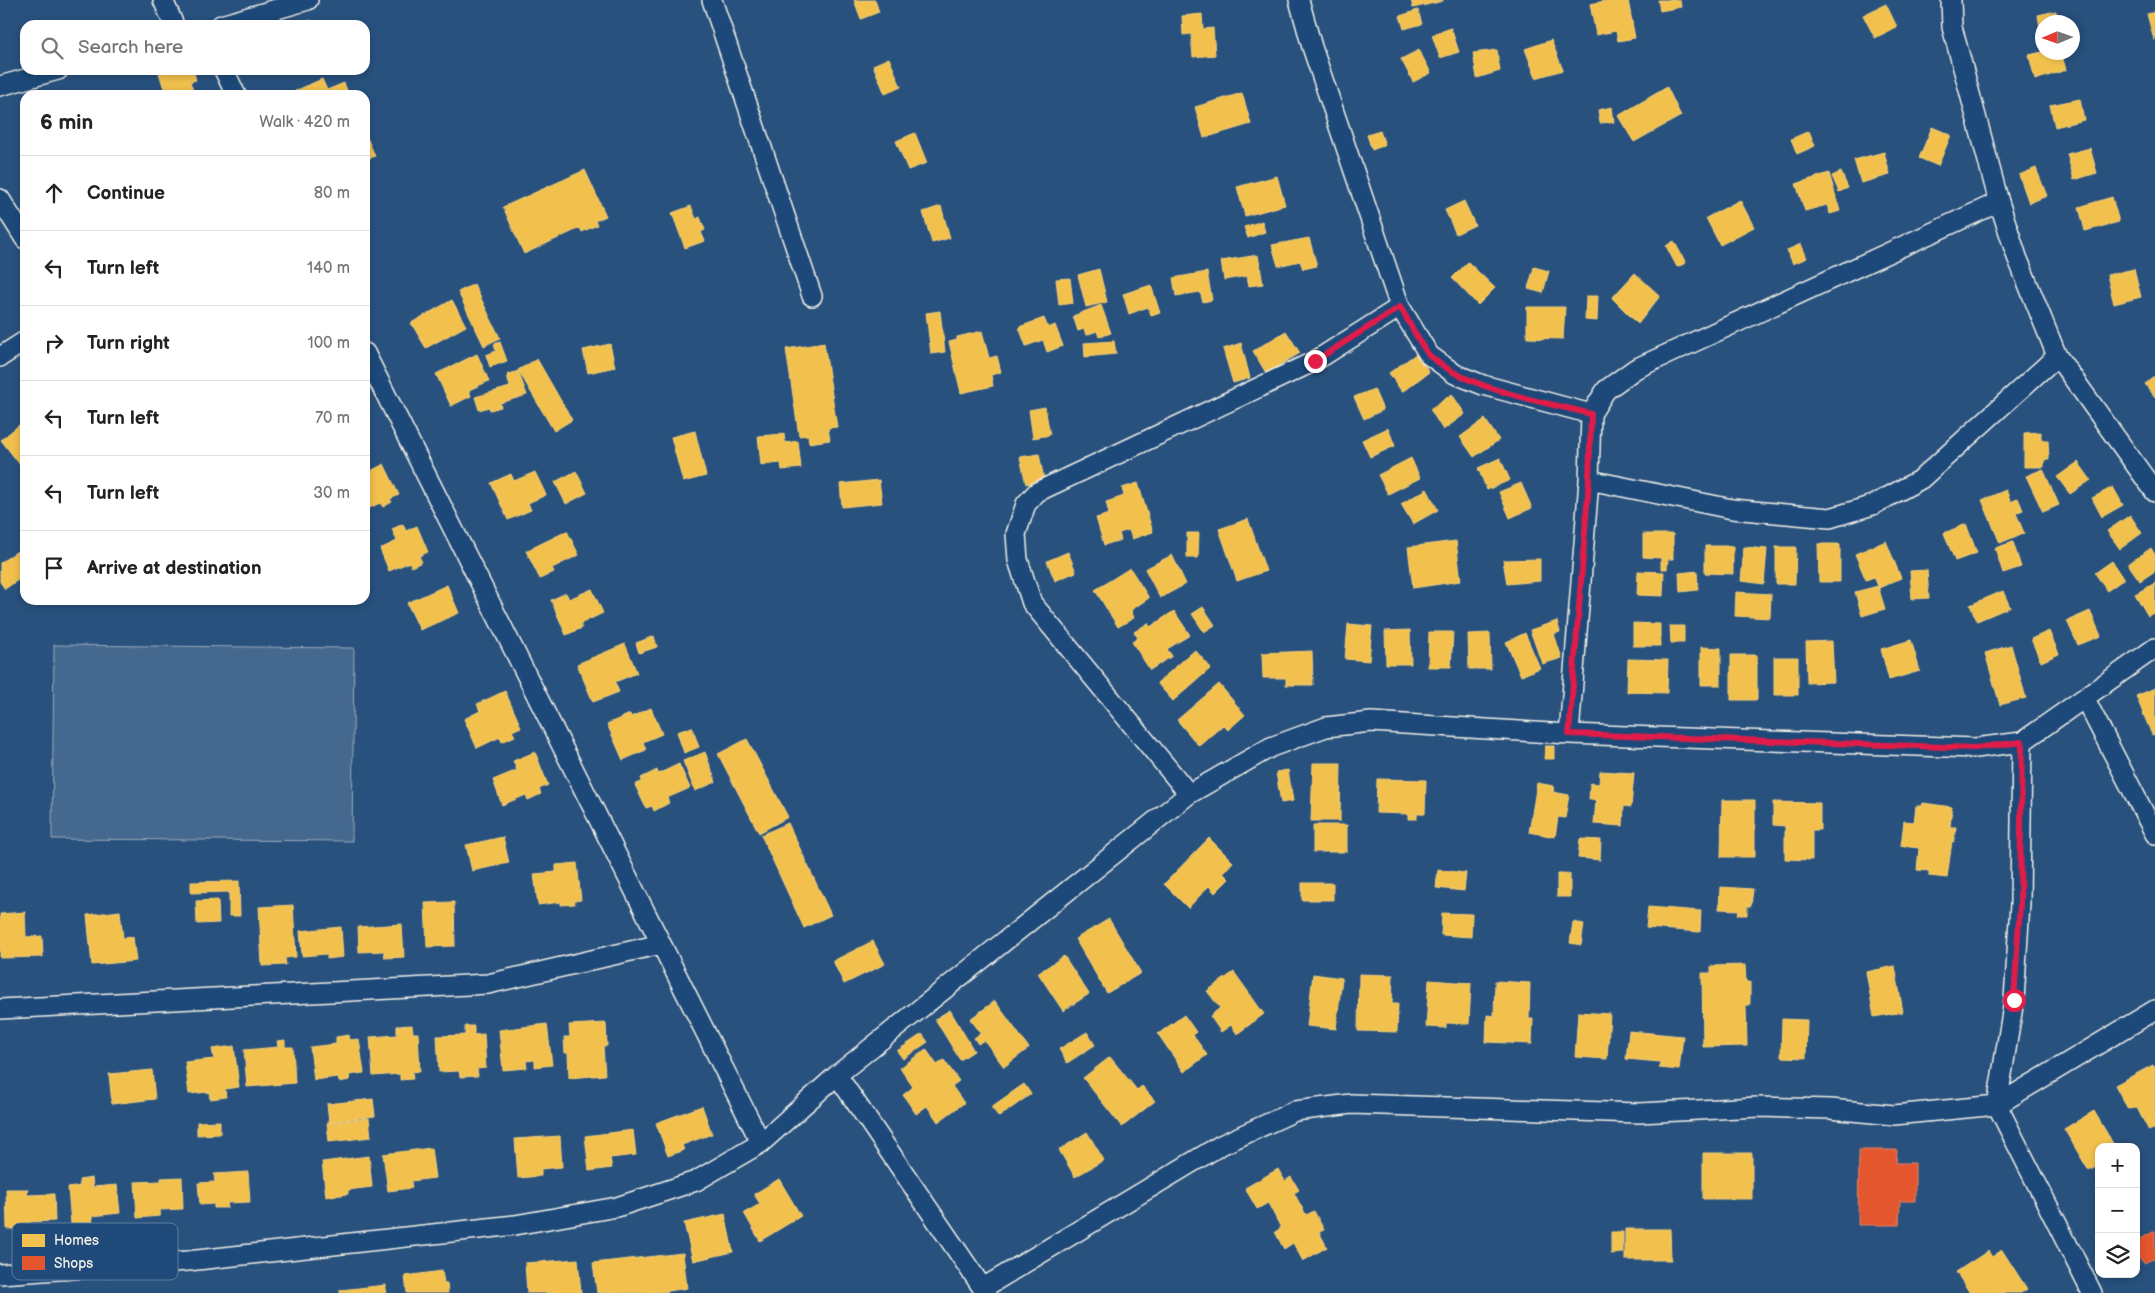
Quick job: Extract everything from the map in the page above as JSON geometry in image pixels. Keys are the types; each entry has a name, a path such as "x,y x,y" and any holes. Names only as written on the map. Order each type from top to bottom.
{"street":[{"path":"163,0 172,20"},
{"path":"238,20 308,0"},
{"path":"712,0 812,296"},
{"path":"1299,0 1312,47 1400,307 1429,355 1455,374 1483,385 1591,414"},
{"path":"1951,0 1952,27 1999,202 2017,257 2057,356 2155,492"},
{"path":"0,86 40,75"},
{"path":"226,75 234,90"},
{"path":"0,199 20,231"},
{"path":"1569,734 1589,480 1591,414 1606,390 1634,369 1999,202"},
{"path":"1189,794 1032,603 1018,560 1017,551 1016,534 1026,504 1038,492 1315,361 1400,307"},
{"path":"0,357 20,344"},
{"path":"1589,480 1732,510 1830,518 1873,505 1921,479 2057,356"},
{"path":"370,363 761,1143"},
{"path":"178,1262 515,1225 617,1207 696,1181 761,1143 837,1075 1189,794 1271,747 1326,727 1371,722 1569,734 1975,748 2022,742 2155,648"},
{"path":"2084,699 2155,834"},
{"path":"2022,742 2020,904 2014,1000 1997,1105 2092,1293"},
{"path":"0,1010 488,984 661,944"},
{"path":"837,1075 985,1291 1221,1145 1295,1111 1350,1104 1639,1113 1758,1107 1830,1109 1894,1115 1997,1105 2155,1010"}],"shaded area":[{"path":"54,645 354,648 352,841 52,839"}],"building: Homes":[{"path":"854,0 875,0 879,12 861,19"},
{"path":"1411,0 1443,0 1443,1 1413,8"},
{"path":"1610,0 1628,0 1635,38 1618,41 1616,31 1596,35 1590,4"},
{"path":"1658,0 1680,0 1681,7 1660,11"},
{"path":"1886,4 1897,27 1875,38 1863,15"},
{"path":"1418,10 1422,24 1404,29 1400,16"},
{"path":"2056,11 2057,15 2038,15"},
{"path":"2155,12 2155,40 2154,40 2147,14"},
{"path":"1202,14 1203,29 1213,28 1215,55 1193,57 1191,34 1183,35 1182,16"},
{"path":"1451,28 1459,52 1440,58 1432,35"},
{"path":"1551,40 1563,70 1536,78 1525,49"},
{"path":"1419,50 1431,73 1413,82 1401,59"},
{"path":"1497,50 1500,71 1477,78 1473,53"},
{"path":"2035,54 2035,60 2063,60 2066,70 2035,80 2029,55"},
{"path":"889,58 901,87 885,94 873,65"},
{"path":"160,75 194,75 196,80 190,82 193,90 164,90"},
{"path":"322,79 327,90 297,90"},
{"path":"344,83 347,90 327,90"},
{"path":"1667,87 1681,116 1634,142 1618,116"},
{"path":"1242,93 1251,124 1204,138 1195,107"},
{"path":"2080,99 2084,120 2055,127 2050,105"},
{"path":"1612,107 1614,122 1600,123 1598,110"},
{"path":"1932,127 1951,135 1938,166 1919,158"},
{"path":"1380,131 1385,145 1372,150 1367,135"},
{"path":"1809,131 1815,146 1797,154 1791,139"},
{"path":"915,133 927,163 908,170 896,141"},
{"path":"370,144 375,156 370,158"},
{"path":"2090,148 2097,173 2074,180 2067,154"},
{"path":"1884,152 1890,175 1861,183 1854,160"},
{"path":"2036,168 2047,196 2029,203 2019,175"},
{"path":"585,170 606,216 595,221 597,225 582,232 580,228 524,254 503,207"},
{"path":"1841,172 1848,188 1839,192 1832,176"},
{"path":"1829,173 1840,211 1830,214 1827,205 1805,211 1796,184"},
{"path":"1277,176 1285,205 1245,216 1237,187"},
{"path":"2112,197 2119,222 2085,231 2079,207"},
{"path":"1740,200 1754,227 1720,245 1706,218"},
{"path":"1464,201 1475,225 1456,234 1445,210"},
{"path":"691,206 696,219 700,217 705,230 701,232 705,241 685,248 672,213"},
{"path":"941,206 950,238 932,243 923,212"},
{"path":"1262,221 1265,232 1248,238 1244,227"},
{"path":"1309,238 1317,266 1303,269 1300,261 1278,266 1272,245"},
{"path":"1674,241 1686,263 1677,267 1666,246"},
{"path":"1801,244 1807,258 1793,264 1787,250"},
{"path":"1258,255 1263,284 1249,286 1247,276 1224,280 1221,261"},
{"path":"1468,262 1495,288 1478,305 1452,278"},
{"path":"1534,267 1549,271 1543,293 1528,289"},
{"path":"1099,269 1107,302 1086,307 1078,275"},
{"path":"2134,269 2141,297 2114,304 2107,275"},
{"path":"1207,272 1212,300 1203,302 1200,292 1176,296 1173,278"},
{"path":"1635,273 1660,296 1638,324 1612,298"},
{"path":"1070,278 1073,303 1059,305 1056,279"},
{"path":"474,284 500,338 484,346 458,292"},
{"path":"1151,285 1160,313 1151,316 1148,307 1129,314 1123,294"},
{"path":"1586,296 1598,296 1597,321 1585,320"},
{"path":"452,300 466,326 426,348 411,323"},
{"path":"1101,305 1111,333 1099,337 1097,331 1086,335 1084,329 1078,331 1073,316"},
{"path":"1527,307 1565,307 1563,339 1527,338"},
{"path":"940,311 945,352 931,354 926,313"},
{"path":"1044,318 1048,328 1055,325 1063,346 1047,352 1043,340 1026,346 1019,327"},
{"path":"982,331 989,358 997,356 1001,372 991,375 993,386 961,393 949,342 957,340 957,337"},
{"path":"1286,331 1300,353 1266,373 1253,351"},
{"path":"1114,341 1116,354 1085,357 1084,343"},
{"path":"500,342 507,361 490,367 486,355 496,351 494,344"},
{"path":"824,343 837,427 828,428 830,440 809,443 808,435 799,436 786,349"},
{"path":"1241,343 1250,378 1233,383 1223,349"},
{"path":"610,344 615,367 588,373 583,350"},
{"path":"477,354 489,381 469,390 471,396 451,406 436,374"},
{"path":"1416,354 1429,372 1402,392 1389,373"},
{"path":"537,359 572,420 554,431 518,370"},
{"path":"518,371 527,395 500,403 501,407 490,410 489,407 479,410 475,397 510,387 507,375"},
{"path":"2155,376 2155,397 2145,384"},
{"path":"1374,389 1383,410 1364,419 1354,397"},
{"path":"1452,394 1465,414 1443,430 1430,409"},
{"path":"1045,407 1050,435 1033,438 1029,410"},
{"path":"1485,419 1499,440 1474,457 1460,437"},
{"path":"19,425 20,465 1,440"},
{"path":"1388,428 1395,446 1370,457 1362,440"},
{"path":"695,431 706,476 683,482 671,437"},
{"path":"2041,432 2041,440 2048,440 2049,460 2044,460 2044,467 2024,467 2024,433"},
{"path":"784,434 785,443 798,441 801,468 782,470 781,463 761,465 758,436"},
{"path":"1039,454 1044,479 1026,484 1020,457"},
{"path":"1411,458 1420,478 1388,494 1378,475"},
{"path":"1500,458 1510,480 1487,490 1478,468"},
{"path":"2078,462 2091,480 2070,494 2057,477"},
{"path":"384,464 399,495 390,499 392,502 383,507 380,503 370,508 370,471"},
{"path":"2043,469 2059,505 2043,512 2026,476"},
{"path":"576,471 587,493 566,504 555,482"},
{"path":"535,472 546,495 528,503 531,510 508,520 491,483 511,474 514,481"},
{"path":"879,480 882,503 842,507 840,484"},
{"path":"1138,483 1153,532 1132,539 1129,530 1119,533 1121,540 1104,545 1096,518 1109,514 1106,502 1124,496 1122,488"},
{"path":"1521,483 1532,508 1510,518 1499,492"},
{"path":"2113,487 2123,505 2102,517 2092,498"},
{"path":"1427,489 1438,510 1413,524 1401,504"},
{"path":"2006,490 2011,502 2018,498 2023,510 2016,513 2024,533 2000,543 1982,500"},
{"path":"2130,515 2142,533 2120,549 2107,531"},
{"path":"1248,519 1266,571 1237,581 1219,529"},
{"path":"403,524 406,531 417,526 428,552 419,556 422,562 411,567 410,562 389,571 380,549 397,541 392,529"},
{"path":"1966,524 1977,553 1955,561 1944,533"},
{"path":"567,531 579,555 552,568 554,572 540,579 526,551"},
{"path":"1187,533 1199,533 1198,558 1187,558"},
{"path":"1643,534 1673,534 1673,559 1668,559 1667,569 1661,569 1661,558 1643,557"},
{"path":"1456,541 1461,581 1413,588 1408,547"},
{"path":"1886,541 1901,578 1879,588 1874,577 1866,580 1855,554"},
{"path":"2013,542 2021,567 2003,573 1995,548"},
{"path":"1818,544 1840,544 1840,582 1819,582"},
{"path":"1705,546 1733,546 1733,574 1705,573"},
{"path":"1744,547 1767,549 1764,584 1741,581"},
{"path":"1776,547 1796,547 1795,584 1776,584"},
{"path":"2151,548 2155,555 2155,571 2140,581 2128,564"},
{"path":"19,550 20,551 20,578 5,589 0,582 0,563"},
{"path":"1068,552 1076,572 1055,581 1047,561"},
{"path":"1172,555 1186,584 1160,598 1145,569"},
{"path":"1540,559 1540,581 1507,584 1503,560"},
{"path":"2112,561 2124,579 2107,591 2095,573"},
{"path":"1130,568 1149,598 1131,610 1134,618 1118,627 1095,590"},
{"path":"1927,570 1929,598 1912,599 1910,571"},
{"path":"1638,571 1664,572 1663,596 1637,595"},
{"path":"1697,571 1698,590 1680,592 1679,573"},
{"path":"2155,583 2155,612 2148,616 2135,594"},
{"path":"447,585 459,613 420,630 407,603"},
{"path":"1878,586 1885,609 1862,616 1855,592"},
{"path":"592,589 603,613 580,624 582,628 566,635 551,600 566,593 569,599"},
{"path":"2003,591 2010,607 1977,621 1970,605"},
{"path":"1736,592 1771,594 1770,618 1735,616"},
{"path":"1203,607 1215,625 1204,632 1192,614"},
{"path":"1174,611 1190,635 1167,649 1172,656 1150,670 1132,642 1138,638 1134,632 1148,623 1150,627"},
{"path":"2090,611 2101,636 2078,645 2067,621"},
{"path":"1557,621 1560,632 1554,634 1562,658 1542,664 1530,630"},
{"path":"1633,623 1660,624 1660,646 1633,646"},
{"path":"1348,624 1372,626 1369,661 1345,659"},
{"path":"1670,626 1684,626 1684,643 1671,643"},
{"path":"1410,630 1411,664 1386,664 1385,631"},
{"path":"2049,631 2059,654 2041,662 2031,639"},
{"path":"1429,632 1453,632 1451,667 1428,667"},
{"path":"1490,633 1491,669 1469,669 1468,634"},
{"path":"1525,633 1540,668 1521,676 1506,642"},
{"path":"654,636 657,647 639,653 636,643"},
{"path":"1911,640 1920,671 1889,680 1881,649"},
{"path":"1832,641 1834,682 1807,683 1806,642"},
{"path":"625,644 637,673 615,682 619,692 593,702 577,664"},
{"path":"2011,645 2026,698 2000,705 1985,653"},
{"path":"1701,647 1721,648 1721,685 1701,685"},
{"path":"1195,650 1211,668 1173,701 1157,683"},
{"path":"1312,651 1313,685 1286,685 1286,678 1263,678 1262,653"},
{"path":"1731,655 1757,655 1757,700 1731,700"},
{"path":"1774,657 1798,657 1798,695 1774,695"},
{"path":"1628,659 1668,660 1667,693 1627,692"},
{"path":"1219,684 1245,715 1228,730 1223,725 1199,746 1177,720"},
{"path":"2155,688 2155,734 2152,735 2136,696"},
{"path":"505,691 521,727 512,731 515,736 502,742 500,737 477,748 464,719 480,711 477,704"},
{"path":"651,708 662,734 643,742 646,750 623,760 607,724 630,714 631,717"},
{"path":"692,727 699,747 684,753 677,732"},
{"path":"747,739 788,817 759,833 718,754"},
{"path":"1545,746 1554,746 1554,759 1544,759"},
{"path":"535,752 548,785 539,789 541,794 528,800 526,795 502,805 493,780 517,770 513,761"},
{"path":"705,752 716,782 695,791 683,761"},
{"path":"1313,763 1341,763 1340,821 1311,821"},
{"path":"679,764 690,788 667,798 669,803 654,811 652,806 646,808 635,785 642,781 641,778 657,770 658,774"},
{"path":"1288,770 1293,801 1281,803 1276,772"},
{"path":"1600,771 1634,773 1631,807 1624,806 1623,826 1594,824 1596,800 1589,800 1590,783 1599,784"},
{"path":"1377,779 1426,780 1425,814 1417,814 1417,819 1408,819 1408,814 1376,813"},
{"path":"1537,783 1554,786 1553,792 1569,795 1565,818 1558,817 1555,837 1529,832"},
{"path":"1722,800 1755,800 1755,857 1721,857"},
{"path":"1773,802 1820,803 1820,830 1812,830 1812,860 1785,859 1785,826 1773,825"},
{"path":"1923,803 1952,807 1950,827 1956,827 1954,842 1952,841 1947,878 1929,876 1929,871 1917,870 1919,848 1901,846 1904,821 1914,822 1916,806 1922,806"},
{"path":"788,823 831,915 804,928 761,835"},
{"path":"1313,825 1347,825 1347,852 1313,852"},
{"path":"503,837 509,863 472,871 466,845"},
{"path":"1209,838 1233,862 1223,873 1229,879 1215,893 1209,886 1188,908 1164,884"},
{"path":"1580,839 1601,840 1600,860 1578,858"},
{"path":"577,863 581,900 574,901 575,904 561,905 561,902 538,905 534,874 556,872 556,865"},
{"path":"1438,870 1466,873 1464,891 1436,888"},
{"path":"1557,874 1570,874 1570,897 1557,897"},
{"path":"239,881 240,916 229,916 229,892 191,893 191,882"},
{"path":"1302,883 1333,883 1333,900 1302,900"},
{"path":"1720,887 1753,889 1751,906 1747,906 1747,915 1738,915 1739,910 1719,909"},
{"path":"218,900 219,923 197,924 196,901"},
{"path":"454,902 455,946 427,947 425,903"},
{"path":"293,905 296,957 285,958 286,965 262,966 259,907"},
{"path":"1648,907 1701,911 1700,932 1646,928"},
{"path":"120,911 123,938 133,937 136,961 92,965 87,915"},
{"path":"25,912 26,937 42,936 43,957 0,958 0,914"},
{"path":"1442,913 1472,914 1471,937 1441,935"},
{"path":"1109,919 1141,973 1107,993 1075,939"},
{"path":"1573,922 1584,924 1581,945 1570,943"},
{"path":"402,924 404,957 385,958 384,951 359,952 358,927"},
{"path":"341,927 343,957 327,959 327,954 302,956 300,931"},
{"path":"873,941 885,964 844,984 833,961"},
{"path":"1064,956 1089,994 1063,1011 1038,973"},
{"path":"1745,965 1746,982 1750,982 1750,1005 1746,1005 1747,1046 1703,1047 1702,973 1711,973 1711,966"},
{"path":"1895,966 1903,1012 1874,1017 1866,972"},
{"path":"1234,972 1264,1014 1237,1034 1231,1025 1221,1032 1210,1016 1220,1008 1207,991"},
{"path":"1313,974 1342,978 1336,1029 1307,1026"},
{"path":"1359,974 1393,975 1392,1004 1398,1004 1397,1032 1358,1031"},
{"path":"1429,980 1471,983 1469,1024 1446,1023 1446,1028 1426,1027"},
{"path":"1495,981 1530,983 1529,1019 1533,1019 1532,1044 1486,1042 1487,1015 1494,1016"},
{"path":"995,1001 1029,1048 1004,1067 984,1040 978,1044 974,1038 981,1033 970,1019"},
{"path":"950,1010 974,1051 960,1060 935,1019"},
{"path":"1578,1012 1610,1014 1607,1059 1575,1057"},
{"path":"1184,1015 1196,1032 1193,1035 1207,1055 1184,1072 1158,1034"},
{"path":"1782,1019 1807,1020 1806,1058 1781,1057"},
{"path":"606,1023 607,1046 603,1046 605,1075 569,1078 568,1053 565,1053 564,1037 570,1037 569,1025"},
{"path":"547,1024 552,1065 535,1067 535,1060 526,1061 527,1068 503,1070 499,1030"},
{"path":"412,1025 413,1033 418,1033 420,1071 412,1072 413,1079 400,1080 400,1074 373,1076 370,1037 397,1035 397,1026"},
{"path":"465,1026 474,1026 474,1035 484,1034 486,1068 477,1069 478,1076 460,1077 459,1071 439,1072 437,1036 465,1035"},
{"path":"1629,1031 1683,1036 1679,1070 1659,1068 1660,1062 1626,1059"},
{"path":"1087,1032 1095,1045 1067,1063 1059,1049"},
{"path":"922,1034 928,1042 903,1059 897,1051"},
{"path":"349,1035 350,1040 359,1039 364,1073 349,1075 350,1080 339,1082 338,1077 314,1080 310,1047 336,1044 336,1037"},
{"path":"285,1040 285,1047 293,1047 295,1083 247,1087 244,1050 278,1047 277,1041"},
{"path":"234,1046 239,1087 225,1089 226,1097 210,1099 209,1092 189,1094 185,1062 214,1059 212,1049"},
{"path":"926,1049 937,1065 944,1060 959,1081 952,1086 964,1103 938,1122 927,1106 916,1114 903,1095 913,1087 900,1068"},
{"path":"1110,1057 1137,1090 1142,1086 1155,1101 1122,1127 1083,1078"},
{"path":"2153,1065 2155,1068 2155,1128 2149,1131 2137,1108 2128,1109 2115,1085"},
{"path":"152,1070 155,1099 112,1104 109,1074"},
{"path":"1024,1084 1031,1094 999,1117 991,1107"},
{"path":"373,1099 375,1116 329,1122 327,1104"},
{"path":"702,1106 712,1134 682,1145 684,1150 668,1156 656,1123"},
{"path":"2094,1111 2113,1143 2095,1143 2095,1167 2089,1171 2064,1129"},
{"path":"369,1118 371,1137 329,1142 327,1123"},
{"path":"220,1121 220,1134 197,1135 197,1122"},
{"path":"633,1130 636,1155 610,1158 612,1168 589,1171 585,1136"},
{"path":"1087,1132 1104,1160 1075,1177 1059,1150"},
{"path":"560,1136 562,1167 541,1169 541,1176 518,1178 515,1139"},
{"path":"431,1148 435,1178 411,1181 412,1188 388,1191 383,1154"},
{"path":"1703,1153 1752,1153 1752,1199 1703,1199"},
{"path":"369,1156 372,1187 348,1190 348,1194 326,1197 322,1162"},
{"path":"1278,1169 1285,1181 1291,1177 1299,1190 1294,1193 1306,1215 1314,1211 1324,1230 1319,1232 1327,1247 1303,1261 1293,1243 1284,1249 1275,1232 1281,1228 1268,1203 1257,1209 1245,1188"},
{"path":"248,1172 250,1202 227,1203 228,1208 214,1208 214,1204 200,1205 198,1183 215,1182 214,1174"},
{"path":"182,1177 183,1209 160,1210 160,1216 137,1218 135,1182 161,1181 161,1178"},
{"path":"92,1178 93,1187 117,1185 120,1213 92,1216 93,1222 71,1223 68,1188 80,1186 79,1180"},
{"path":"779,1179 801,1216 760,1241 744,1213 760,1204 754,1194"},
{"path":"6,1189 28,1189 27,1195 54,1194 55,1221 12,1223 12,1229 7,1229"},
{"path":"725,1214 733,1252 693,1261 684,1223"},
{"path":"1625,1229 1670,1229 1671,1260 1625,1260"},
{"path":"1611,1232 1623,1232 1623,1253 1611,1254"},
{"path":"2002,1250 2027,1289 2021,1293 1970,1293 1956,1272 1988,1251 1992,1257"},
{"path":"683,1253 687,1288 657,1293 597,1293 593,1263"},
{"path":"578,1259 581,1293 527,1293 525,1263"},
{"path":"442,1271 444,1283 447,1283 448,1293 407,1293 405,1276"},
{"path":"386,1285 386,1293 340,1293 340,1290"}],"building: Shops":[{"path":"1859,1150 1897,1150 1896,1163 1915,1163 1915,1201 1900,1201 1899,1225 1858,1225"},
{"path":"2155,1231 2155,1258 2144,1263 2140,1259 2140,1239"}],"route":[{"path":"1315,361 1400,307 1429,355 1455,374 1483,385 1591,414 1589,480 1569,734 1975,748 2022,742 2020,904 2014,1000"}]}
